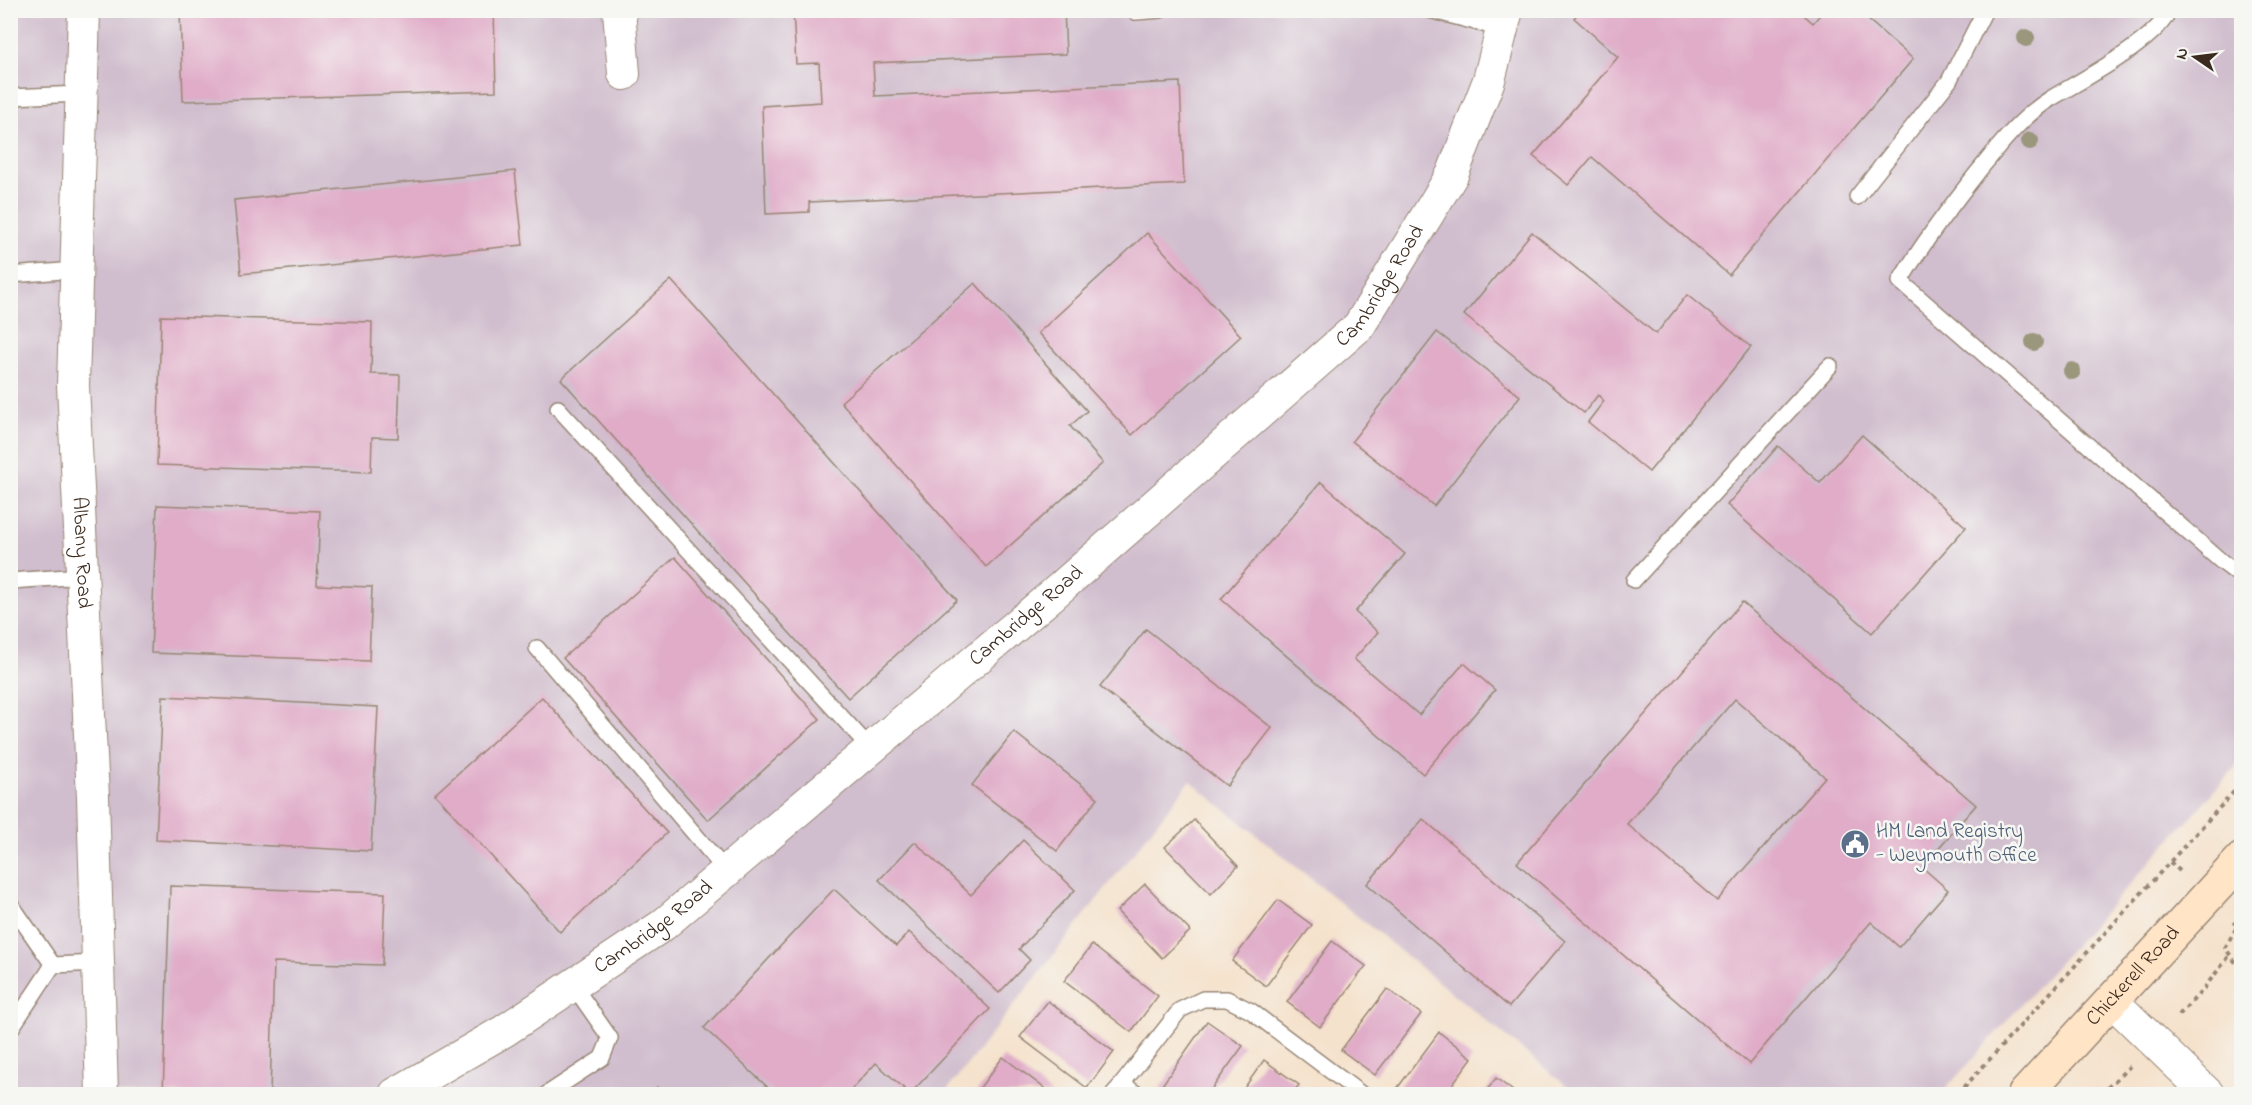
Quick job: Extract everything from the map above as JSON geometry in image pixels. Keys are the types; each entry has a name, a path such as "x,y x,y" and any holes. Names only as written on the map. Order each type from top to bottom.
{"main road":[{"name":"Chickerell Road","path":"2025,1095 2241,859"}],"street":[{"name":"Albany Road","path":"84,10 73,385 93,796 102,1095"},
{"path":"619,10 624,74"},
{"name":"Cambridge Road","path":"407,1092 573,986 663,925 1051,596 1359,326 1452,175 1490,80 1504,20"},
{"path":"2112,1001 2208,1095"}],"lane":[{"path":"1135,12 1161,10"},
{"path":"1430,10 1504,20"},
{"path":"1857,197 1949,81 1985,10"},
{"path":"2169,10 2166,19 2143,39 2090,76 2048,100 2010,131 1935,228 1900,281 2241,577"},
{"path":"10,97 80,94"},
{"path":"10,275 76,270"},
{"path":"1634,580 1830,366"},
{"path":"558,408 871,748"},
{"path":"10,581 83,576"},
{"path":"537,648 726,871"},
{"path":"10,903 53,965"},
{"path":"53,965 98,963"},
{"path":"10,1030 53,965"},
{"path":"547,1095 602,1058 610,1038 573,986"},
{"path":"1137,1095 1118,1089 1180,1010 1203,999 1227,999 1251,1011 1361,1095"}],"path":[{"path":"1958,1095 2241,783"}],"shaded area":[{"path":"10,11 2241,11 2241,761 1941,1094 1577,1094 1190,781 944,1094 11,1094"}],"building":[{"path":"180,10 494,10 496,91 183,101"},
{"path":"793,10 1064,10 1066,54 873,63 875,96 1180,82 1184,184 809,202 809,212 766,214 762,106 821,102 819,63 796,64"},
{"path":"1580,10 1798,10 1813,23 1824,10 1857,10 1913,59 1729,275 1592,157 1568,185 1533,156 1618,57 1574,18"},
{"path":"515,171 523,245 241,274 234,200"},
{"path":"1532,232 1656,334 1687,295 1751,347 1649,472 1588,422 1604,401 1598,395 1584,413 1464,315"},
{"path":"1147,233 1241,336 1132,435 1038,333"},
{"path":"671,280 957,600 848,698 561,379"},
{"path":"975,283 1087,411 1070,426 1103,463 986,567 841,402"},
{"path":"161,316 372,322 371,374 400,375 398,438 372,437 371,472 157,465"},
{"path":"1437,332 1520,396 1434,506 1352,441"},
{"path":"1862,435 1966,527 1872,633 1727,505 1778,446 1820,483"},
{"path":"1321,482 1405,554 1355,612 1378,632 1354,659 1419,715 1464,663 1495,690 1423,774 1221,599"},
{"path":"157,505 320,511 317,585 372,587 369,661 151,653"},
{"path":"675,557 820,719 708,820 563,658"},
{"name":"HM Land Registry - Weymouth Office","path":"1742,602 1976,805 1922,867 1948,890 1899,947 1871,922 1749,1064 1517,863","holes":["1735,699 1825,777 1717,901 1627,824"]},
{"path":"1146,629 1272,728 1227,786 1100,687"},
{"path":"163,696 378,707 371,851 156,840"},
{"path":"542,697 667,833 560,932 435,794"},
{"path":"1014,732 1098,798 1057,851 972,785"},
{"path":"1423,819 1565,941 1509,1007 1367,884"},
{"path":"1194,820 1238,866 1211,894 1165,847"},
{"path":"1023,840 1075,890 1019,949 1030,960 999,993 879,880 915,842 971,895"},
{"path":"1145,884 1190,931 1162,958 1117,911"},
{"path":"170,886 385,893 382,965 274,962 270,1094 163,1094"},
{"path":"834,889 896,946 909,932 990,1009 910,1094 876,1063 847,1094 775,1094 704,1028"},
{"path":"1278,900 1312,925 1266,986 1232,961"},
{"path":"1332,941 1366,966 1320,1027 1287,1002"},
{"path":"1092,945 1158,996 1131,1032 1064,981"},
{"path":"1387,989 1421,1014 1375,1075 1341,1050"},
{"path":"1048,1001 1114,1052 1087,1088 1020,1037"},
{"path":"1207,1021 1243,1046 1208,1094 1170,1094 1160,1088"},
{"path":"1439,1032 1472,1058 1445,1094 1393,1094"},
{"path":"1003,1057 1052,1094 976,1093"},
{"path":"1264,1060 1299,1085 1292,1094 1240,1094"},
{"path":"1496,1078 1517,1094 1484,1094"},
{"path":"657,1087 664,1094 650,1094"}],"place":[{"name":"HM Land Registry - Weymouth Office","path":"1855,844"}]}
